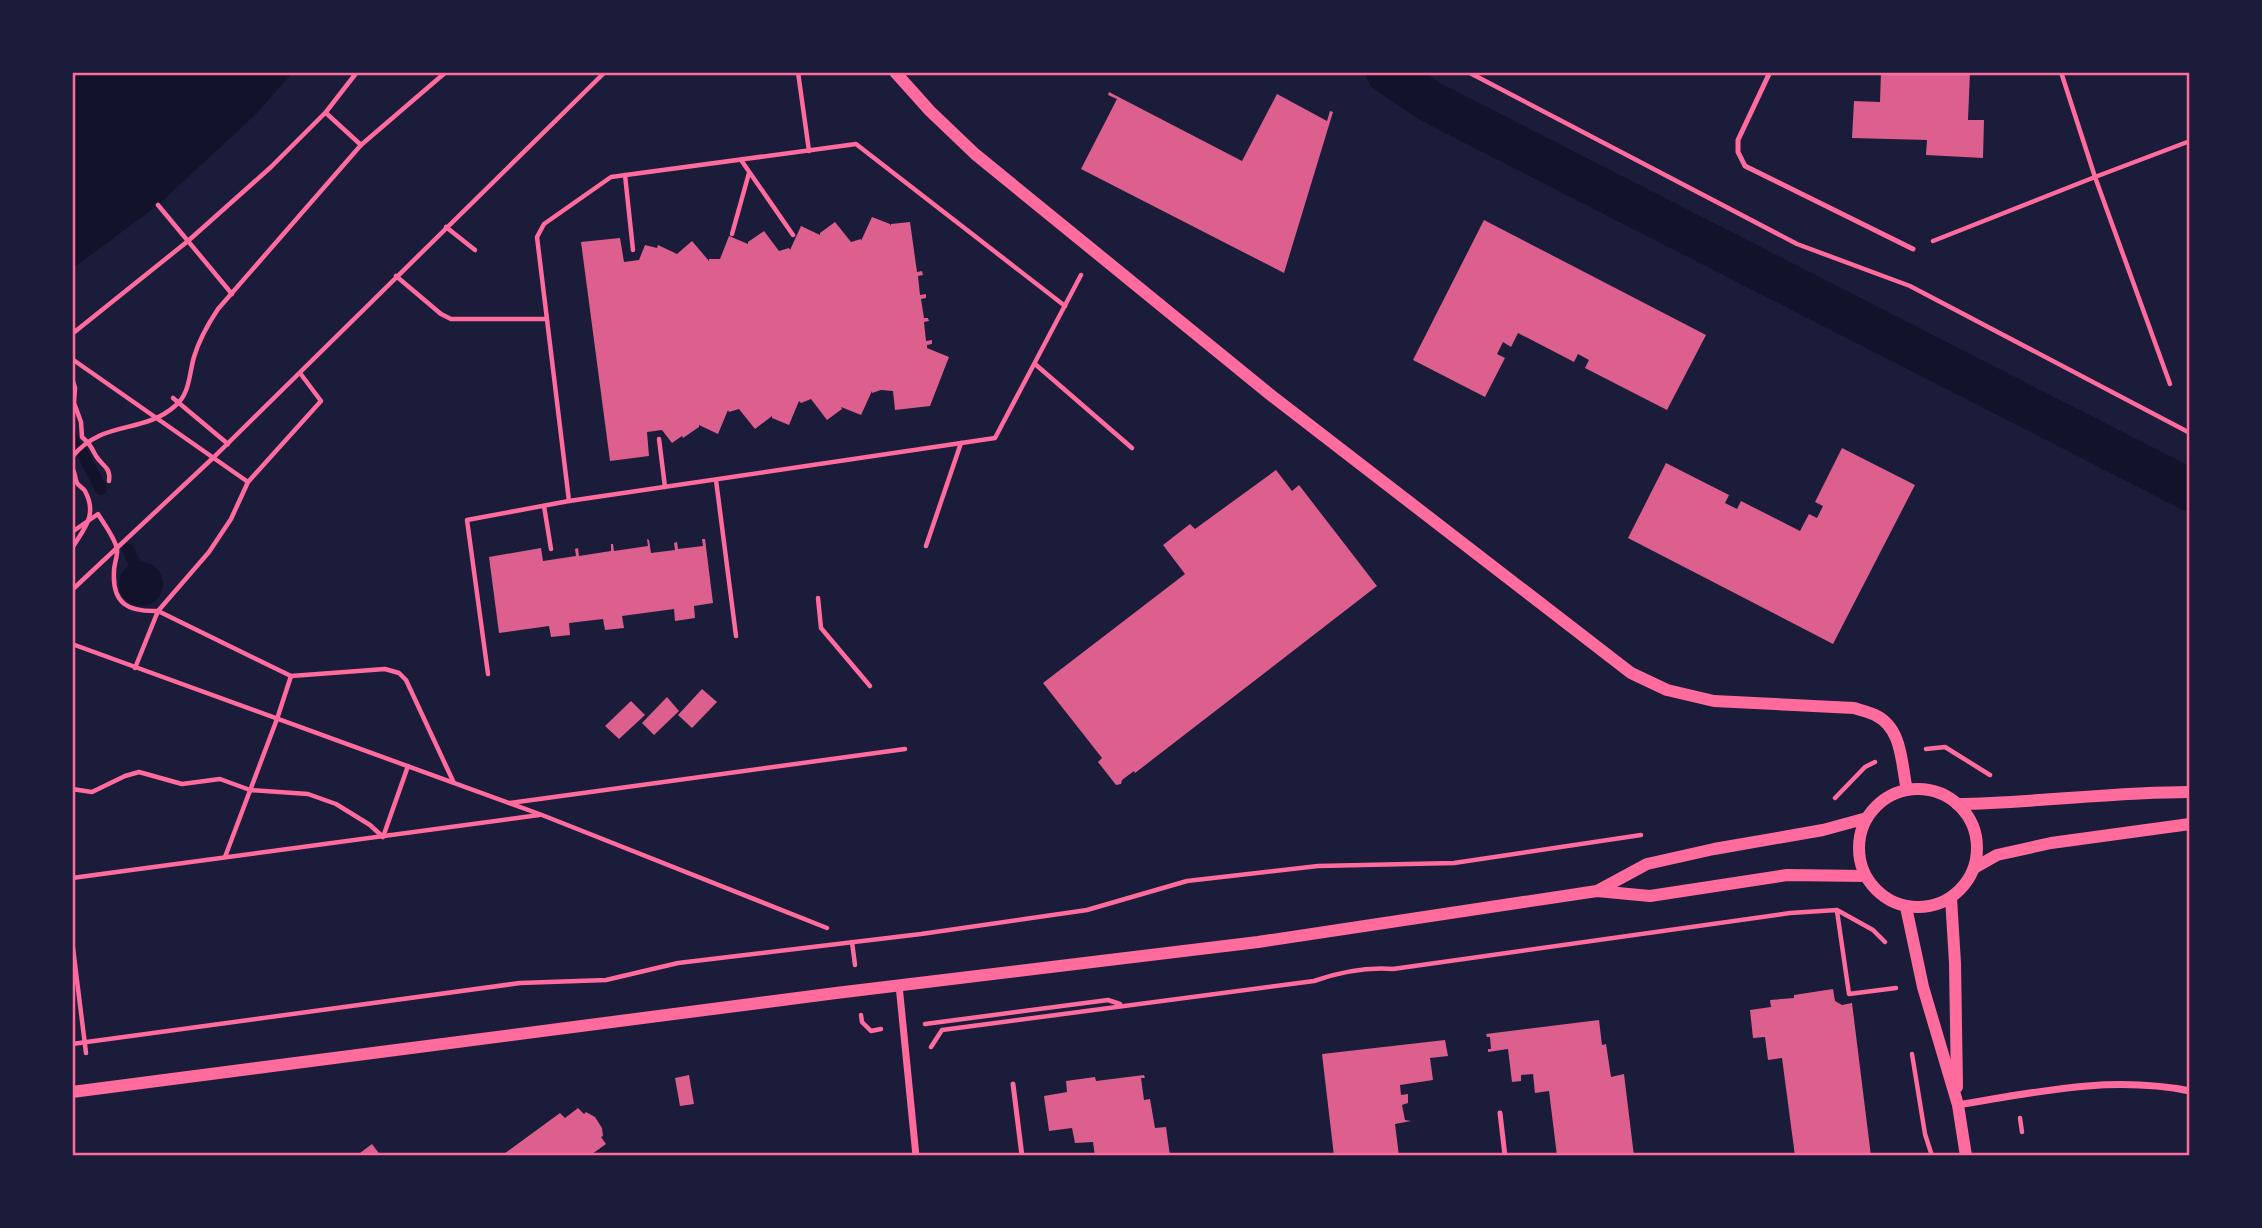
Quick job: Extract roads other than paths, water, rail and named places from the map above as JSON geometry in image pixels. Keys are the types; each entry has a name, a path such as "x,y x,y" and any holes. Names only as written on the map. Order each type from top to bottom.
{"street":[{"path":"895,72 930,111 975,154 1259,386 1631,673 1667,690 1714,701 1853,708 1875,715 1890,725 1897,737 1907,790"},
{"path":"1907,790 1934,791 1958,804 1969,818 1977,851 1974,868 1968,880 1951,898 1937,905 1906,907 1889,901 1875,890 1865,876 1859,857 1859,837 1867,818 1877,805 1907,790"},
{"path":"1958,804 2002,804 2149,792 2190,792"},
{"path":"1597,891 1647,864 1823,830 1867,818"},
{"path":"1974,868 1997,855 2051,843 2190,824"},
{"path":"72,1092 1297,936 1597,891 1650,896 1787,875 1865,876"},
{"path":"1951,898 1958,1105"},
{"path":"1906,907 1923,987 1958,1105 1966,1156"},
{"path":"899,985 916,1156"},
{"path":"1958,1105 2098,1084 2134,1083 2190,1091"}],"lane":[{"path":"1770,72 1738,140 1738,152 1745,166 1913,249"},
{"path":"1013,1084 1022,1156"},
{"path":"1500,1113 1505,1156"}],"waterway":[{"path":"1387,72 1429,101 2190,490"},
{"path":"72,438 101,489"},
{"path":"128,549 139,574"}]}
